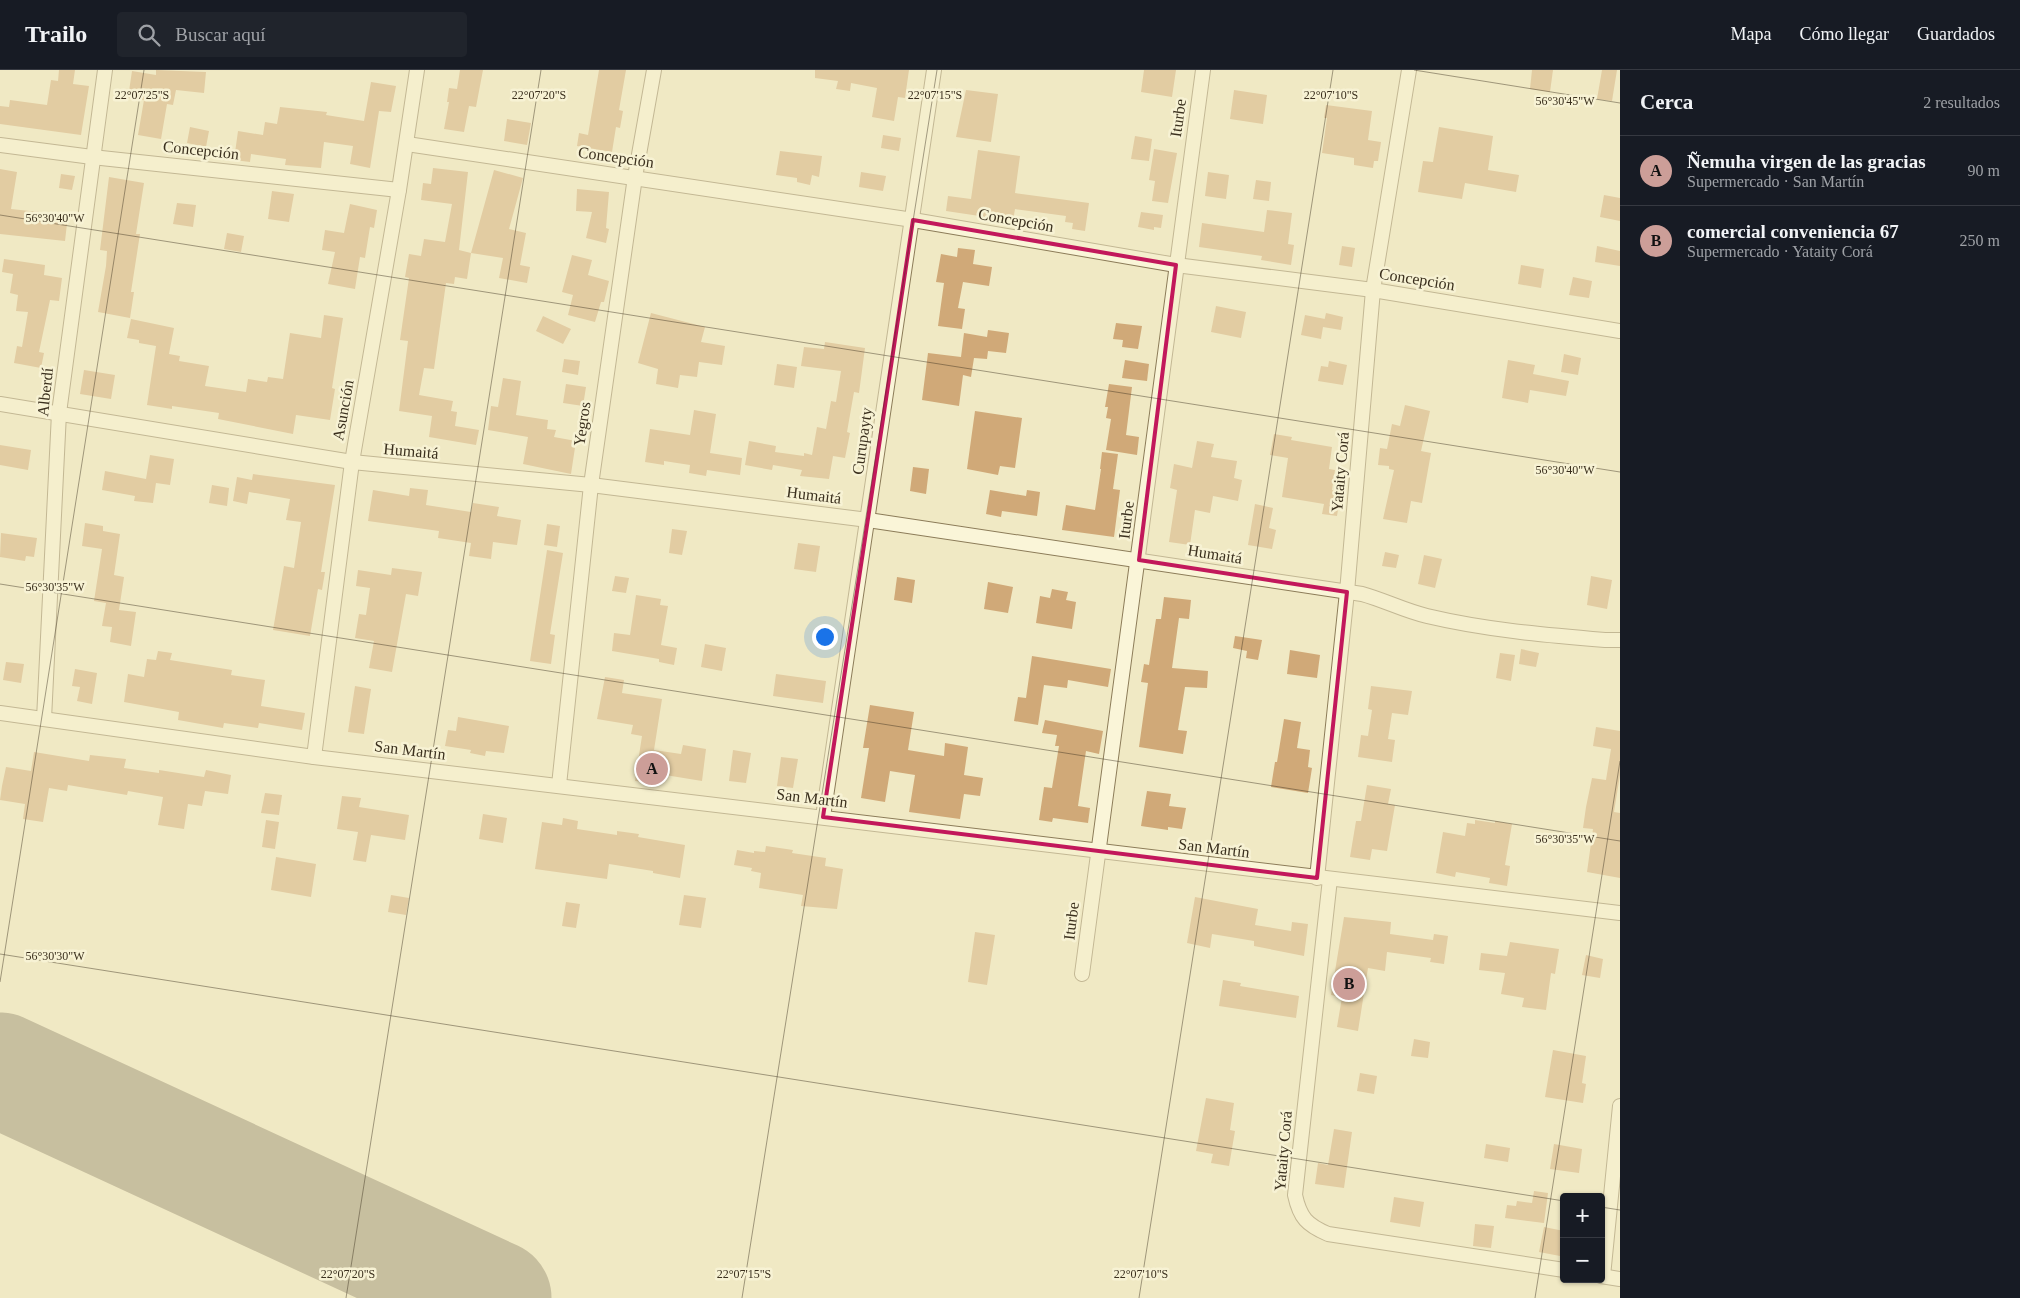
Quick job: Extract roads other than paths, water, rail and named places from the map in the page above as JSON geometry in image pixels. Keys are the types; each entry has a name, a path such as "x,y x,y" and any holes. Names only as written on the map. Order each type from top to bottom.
{"street":[{"name":"Alberdí","path":"44,719 59,413 104,70"},
{"name":"Asunción","path":"314,757 352,462 407,144 416,70"},
{"name":"Yegros","path":"559,785 591,485 635,177 654,70"},
{"name":"Curupayty","path":"823,817 934,70"},
{"name":"Iturbe","path":"1082,974 1139,560 1202,70"},
{"name":"Yataity Corá","path":"1409,70 1373,290 1324,878 1295,1195 1303,1218 1310,1226 1328,1234 1560,1269"},
{"name":"Concepción","path":"407,144 913,220 1176,265 1373,290 1620,331"},
{"name":"Concepción","path":"0,145 92,157 399,190"},
{"name":"Humaitá","path":"0,404 352,462 591,485 868,520 1347,592 1382,599 1425,616 1508,632 1620,640"},
{"name":"San Martín","path":"0,714 314,757 1620,913"},
{"path":"1605,1248 1620,1106"},
{"path":"1605,1276 1620,1278"}],"place":[{"name":"Ñemuha virgen de las gracias","path":"652,769"},
{"name":"comercial conveniencia 67","path":"1349,984"}]}
